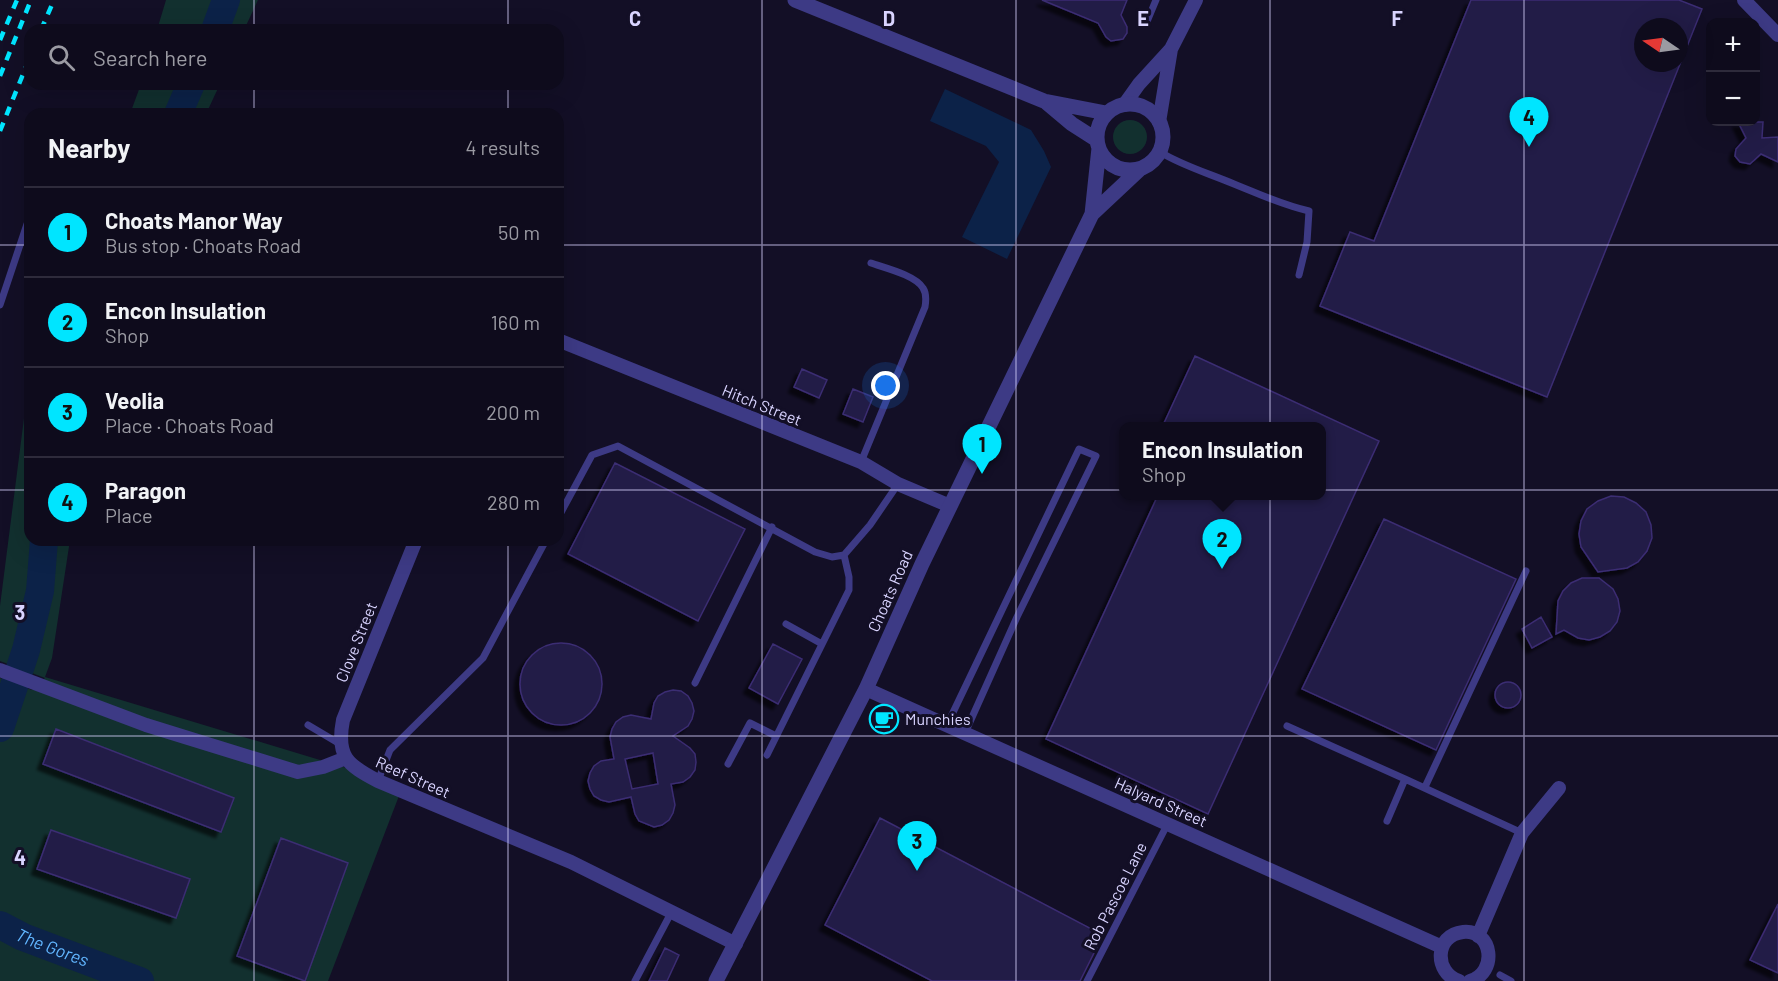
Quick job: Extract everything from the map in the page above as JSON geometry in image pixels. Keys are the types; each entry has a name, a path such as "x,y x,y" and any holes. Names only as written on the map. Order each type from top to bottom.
{"street":[{"path":"795,0 1044,101 1106,113 1124,105 1144,108 1159,122 1163,142 1160,152 1155,159 1140,169 1123,170 1115,167 1108,162 1098,144 1044,101"},
{"path":"1124,105 1139,84 1171,49 1196,0"},
{"path":"1744,0 1777,32"},
{"path":"1159,122 1171,49"},
{"path":"1098,144 1100,123 1106,113"},
{"name":"Choats Road","path":"1092,214 1098,144"},
{"name":"Choats Road","path":"716,981 866,689 922,564 1092,214 1140,169"},
{"name":"Hitch Street","path":"564,342 861,462 898,484 950,506"},
{"name":"Clove Street","path":"340,744 343,720 414,546"},
{"path":"0,670 146,725 298,772 323,767 346,758 340,744"},
{"name":"Halyard Street","path":"866,689 1442,947"},
{"name":"Reef Street","path":"346,758 357,770 378,781 571,862 735,944"},
{"path":"1478,936 1522,832 1559,788"},
{"path":"1459,981 1447,975 1443,969 1440,954 1442,947 1453,934 1470,932 1478,936 1488,947 1490,954 1482,975 1470,981"},
{"path":"1486,969 1505,978"}],"lane":[{"path":"1146,24 1156,0"},
{"path":"1160,152 1177,163 1270,200 1309,211 1307,242 1299,275"},
{"path":"0,305 24,233"},
{"path":"861,462 925,307 926,298 924,289 914,280 871,263"},
{"path":"564,507 592,455 618,446 815,552 832,557 844,555 870,525 898,484"},
{"path":"947,725 1079,449 1096,456 1017,616 965,733"},
{"path":"694,683 772,527"},
{"path":"378,781 390,750 483,658 543,546"},
{"path":"767,755 849,590 849,577 844,555"},
{"path":"1425,788 1526,571"},
{"path":"786,624 822,644"},
{"path":"729,764 750,723 776,736"},
{"path":"308,725 340,744"},
{"path":"1287,726 1522,832"},
{"path":"1387,821 1406,778"},
{"name":"Rob Pascoe Lane","path":"1087,981 1168,823"},
{"path":"635,981 670,913"}],"green space":[{"path":"166,0 258,0 247,24 159,24"},
{"path":"139,90 217,90 209,108 132,108"},
{"path":"1130,120 1142,125 1147,137 1142,149 1130,154 1118,149 1113,137 1118,125"},
{"path":"24,418 24,546 69,546 52,658 45,677 363,773 402,788 328,981 0,981 0,678 32,690 45,678 0,661 0,606"}],"water":[{"path":"945,89 1031,130 1051,167 1007,259 962,237 999,162 986,146 930,121"}],"building":[{"path":"1042,0 1127,0 1121,15 1127,27 1127,33 1123,39 1111,41 1098,23"},
{"path":"1471,0 1679,0 1702,9 1688,44 1688,18 1634,18 1634,72 1677,72 1547,397 1320,306 1350,232 1374,241"},
{"path":"1760,122 1763,122 1762,138 1778,137 1778,162 1761,154 1750,164 1740,162 1735,156 1736,149 1746,138 1740,126 1760,126"},
{"path":"1195,356 1379,441 1208,814 1046,739 1156,500 1326,500 1326,422 1164,422"},
{"path":"802,369 827,380 819,398 794,387"},
{"path":"853,389 873,397 863,422 843,414"},
{"path":"615,463 745,529 698,621 568,554"},
{"path":"1611,496 1624,497 1636,503 1646,512 1651,525 1652,538 1647,551 1638,562 1627,568 1598,572 1581,547 1579,534 1581,521 1587,509"},
{"path":"1384,519 1516,579 1436,750 1302,689"},
{"path":"1582,578 1599,578 1613,589 1620,611 1617,622 1610,631 1589,640 1578,638 1564,630 1556,634 1558,601 1563,591 1571,583"},
{"path":"1541,617 1552,637 1532,648 1522,629"},
{"path":"561,643 577,646 590,655 599,668 602,684 599,700 590,713 577,722 561,725 545,722 532,713 523,700 520,684 523,668 532,655 545,646"},
{"path":"773,644 802,659 778,704 749,688"},
{"path":"1508,682 1517,686 1521,695 1517,704 1508,708 1499,704 1495,695 1499,686"},
{"path":"681,691 692,703 694,711 688,726 673,736 690,748 695,754 696,762 695,770 690,777 683,782 671,784 675,805 673,813 669,820 654,827 639,821 631,797 609,802 601,800 594,796 588,781 594,766 601,761 614,759 610,737 616,722 631,715 651,719 654,703 658,696 665,692","holes":["653,753 658,784 632,789 625,759"]},
{"path":"56,729 234,798 221,832 43,764"},
{"path":"880,818 1103,935 1080,981 932,981 825,925"},
{"path":"51,830 190,879 176,918 37,869"},
{"path":"281,838 348,863 305,981 237,956"},
{"path":"1778,904 1778,973 1750,960"},
{"path":"665,948 679,955 667,981 649,981"}],"waterway":[{"name":"The Gores","path":"217,24 226,0"},
{"name":"The Gores","path":"181,108 188,90"},
{"name":"The Gores","path":"0,728 26,650 40,591 44,546"},
{"name":"The Gores","path":"0,925 23,937 140,981"}],"railway":[{"path":"0,40 17,0"},
{"path":"0,76 31,0"},
{"path":"44,24 54,0"},
{"path":"0,131 24,72"}],"place":[{"name":"Paragon","path":"1529,147"},
{"name":"Choats Manor Way","path":"982,474"},
{"name":"Encon Insulation","path":"1222,569"},
{"name":"Munchies","path":"884,719"},
{"name":"Veolia","path":"917,871"}]}
